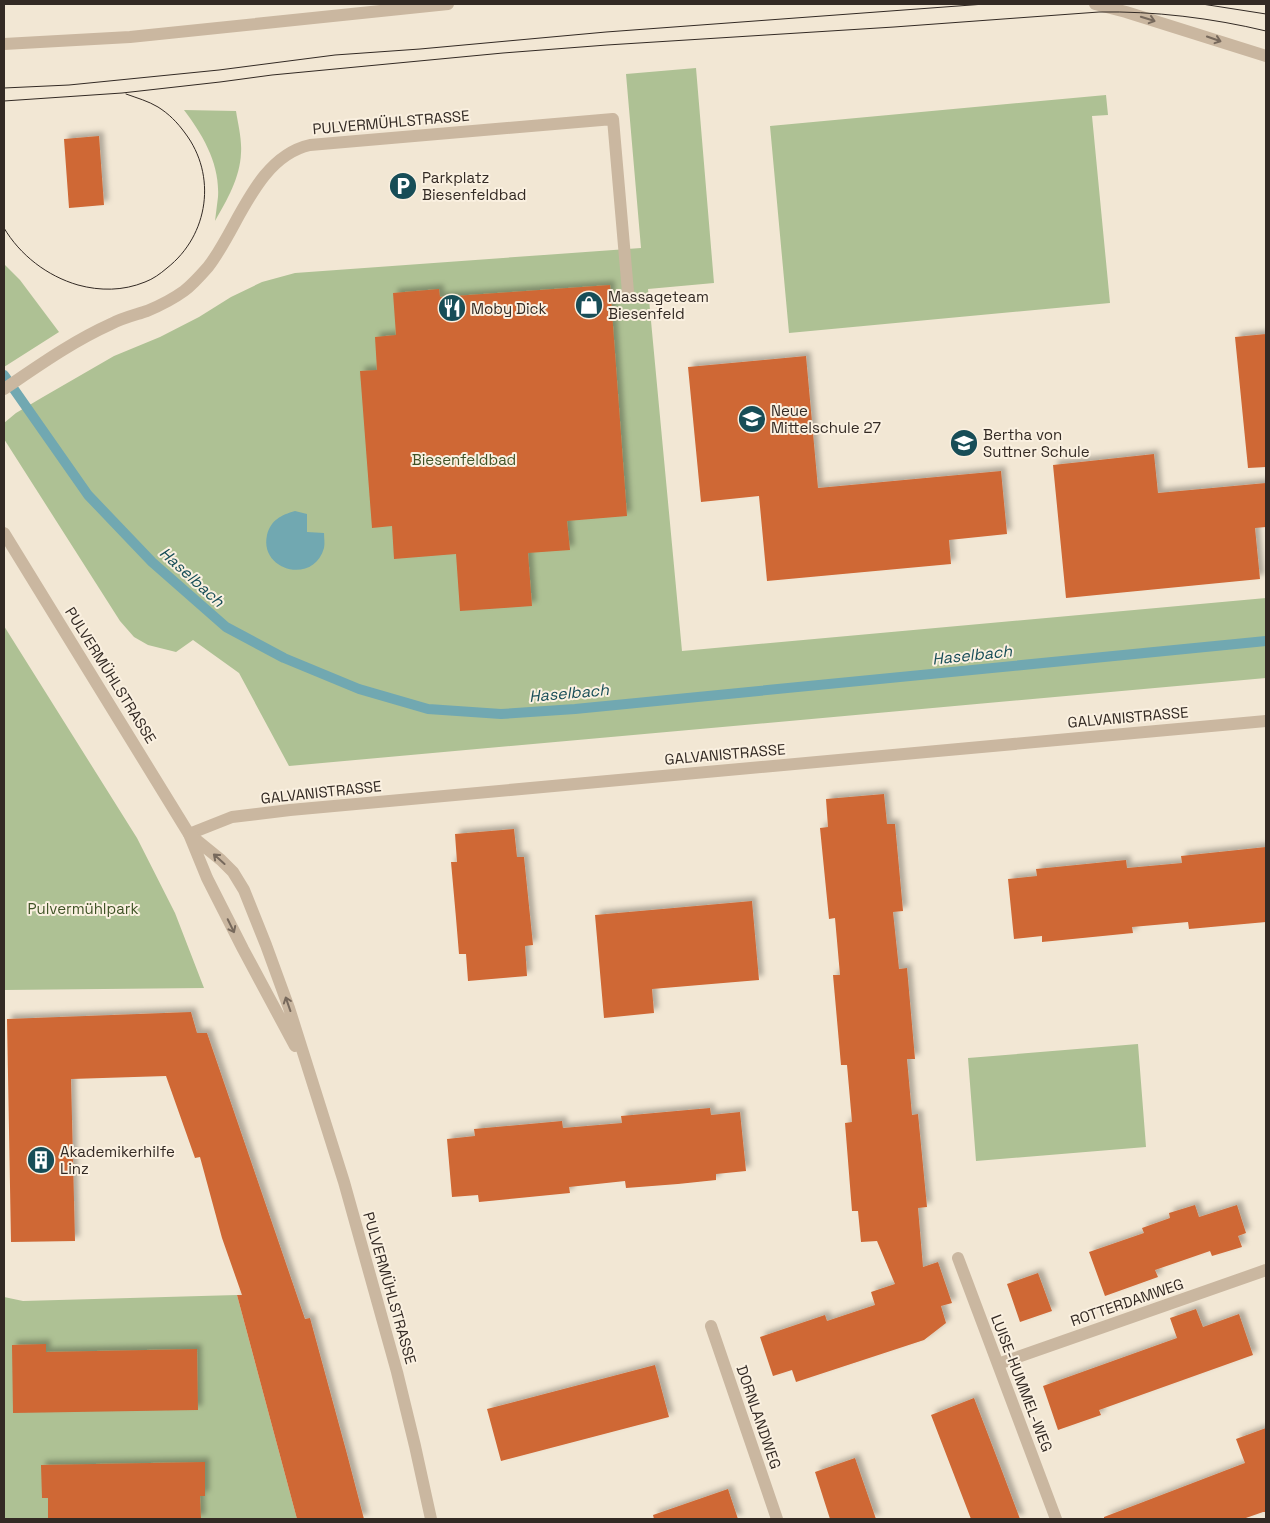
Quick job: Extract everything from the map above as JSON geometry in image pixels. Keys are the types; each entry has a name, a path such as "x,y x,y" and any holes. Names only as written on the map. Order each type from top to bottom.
{"street":[{"path":"4,44 130,37 448,4"},
{"path":"1095,4 1266,56"},
{"name":"PULVERMÜHLSTRASSE","path":"4,389 80,340 112,323 148,310 184,291 208,266 247,202 268,172 290,152 310,145 613,119 628,292"},
{"name":"PULVERMÜHLSTRASSE","path":"4,533 189,834 207,878 307,1068"},
{"name":"GALVANISTRASSE","path":"189,834 232,817 290,810 1266,721"},
{"name":"PULVERMÜHLSTRASSE","path":"189,834 233,872 244,890 289,1008 342,1174 394,1363 431,1519"},
{"name":"LUISE-HUMMEL-WEG","path":"958,1258 1056,1519"},
{"name":"ROTTERDAMWEG","path":"998,1364 1266,1270"},
{"name":"DORNLANDWEG","path":"711,1326 777,1519"}],"green space":[{"name":"Biesenfeldbad","path":"696,68 714,283 648,289 682,651 1266,598 1266,678 289,766 239,673 193,640 176,652 148,645 134,637 120,621 4,439 4,423 16,413 114,356 160,337 199,317 231,297 262,282 295,273 641,248 626,74"},
{"path":"1106,95 1108,115 1092,116 1110,303 789,333 770,126"},
{"path":"184,110 236,111 241,142 240,162 232,188 215,221 218,185 213,162 204,140"},
{"path":"4,264 20,280 59,332 4,367"},
{"name":"Pulvermühlpark","path":"4,626 137,838 175,913 204,988 4,990"},
{"path":"1138,1044 1146,1147 976,1161 968,1058"},
{"path":"237,1295 297,1519 4,1519 4,1297 23,1301"}],"water":[{"path":"295,511 307,514 307,532 324,533 324,548 318,560 310,567 299,570 279,565 271,557 267,547 267,535 271,525 281,516"}],"building":[{"path":"99,136 104,205 69,208 64,139"},
{"path":"610,285 627,516 567,521 570,550 528,553 532,606 460,611 456,554 394,559 392,526 372,528 360,371 377,370 375,337 396,335 393,293 439,289 440,297"},
{"path":"1266,334 1266,467 1248,468 1235,337"},
{"name":"Neue Mittelschule 27","path":"806,356 818,488 1001,471 1007,534 949,540 951,564 767,581 759,496 701,502 688,367"},
{"name":"Bertha von Suttner Schule","path":"1154,454 1158,493 1266,483 1266,527 1255,528 1260,579 1066,598 1053,465"},
{"path":"884,794 887,824 895,824 903,911 893,912 899,969 907,968 915,1059 907,1059 912,1115 918,1114 927,1207 918,1208 923,1267 938,1262 952,1303 941,1306 946,1323 924,1340 796,1382 792,1370 773,1376 760,1337 825,1315 827,1321 875,1305 871,1292 895,1284 877,1241 861,1242 858,1211 852,1211 845,1123 852,1122 847,1065 841,1065 833,975 840,975 835,918 829,919 820,828 828,827 826,799"},
{"path":"514,829 517,857 524,857 533,945 525,946 527,976 468,981 466,954 459,954 451,862 457,862 455,834"},
{"path":"1266,847 1266,922 1189,929 1188,922 1132,927 1133,933 1042,942 1042,936 1014,939 1008,879 1037,876 1036,869 1126,860 1127,868 1182,863 1181,856"},
{"path":"752,901 759,980 652,989 654,1013 604,1018 595,915"},
{"name":"Akademikerhilfe Linz","path":"191,1012 197,1033 207,1033 305,1319 310,1318 364,1519 297,1519 237,1295 242,1295 222,1238 200,1157 195,1158 166,1076 71,1079 75,1241 11,1242 7,1019"},
{"path":"710,1108 711,1115 740,1112 746,1171 716,1174 716,1180 626,1188 625,1181 569,1187 570,1193 479,1202 478,1195 452,1197 447,1139 475,1136 474,1129 562,1121 563,1128 622,1123 621,1116"},
{"path":"1195,1205 1199,1217 1237,1205 1246,1233 1238,1236 1242,1247 1212,1256 1210,1251 1155,1270 1158,1277 1105,1296 1089,1252 1144,1233 1142,1228 1170,1218 1169,1213"},
{"path":"1038,1273 1052,1311 1020,1322 1007,1284"},
{"path":"1196,1309 1203,1327 1239,1314 1253,1355 1099,1410 1101,1415 1058,1430 1043,1386 1177,1338 1170,1318"},
{"path":"46,1344 46,1352 197,1349 198,1410 13,1413 12,1345"},
{"path":"655,1365 669,1417 501,1461 487,1409"},
{"path":"974,1398 1020,1519 971,1519 931,1415"},
{"path":"1266,1428 1266,1512 1243,1519 1104,1519 1104,1517 1245,1463 1236,1439"},
{"path":"855,1458 876,1519 830,1519 815,1472"},
{"path":"205,1462 205,1496 200,1496 201,1519 48,1519 48,1498 42,1498 41,1465"},
{"path":"728,1489 738,1519 654,1519 653,1515"}],"waterway":[{"name":"Haselbach","path":"4,375 88,495 152,562 226,627 284,658 359,689 428,709 501,714 575,709 1266,641"}],"tram line":[{"path":"4,88 69,85 219,70 335,55 606,32 985,4"},
{"path":"1202,4 1266,14"},
{"path":"4,101 122,93 272,75 503,53 1099,12 1183,16 1225,22 1266,31"},
{"path":"4,228 26,256 45,270 78,285 95,288 112,289 145,282 162,272 181,254 192,239 200,222 204,204 202,167 185,133 173,118 154,105 126,94"}],"place":[{"name":"Parkplatz Biesenfeldbad","path":"403,186"},
{"name":"Massageteam Biesenfeld","path":"589,305"},
{"name":"Moby Dick","path":"452,308"},
{"name":"Neue Mittelschule 27","path":"752,419"},
{"name":"Bertha von Suttner Schule","path":"964,443"},
{"name":"Akademikerhilfe Linz","path":"41,1160"}]}
